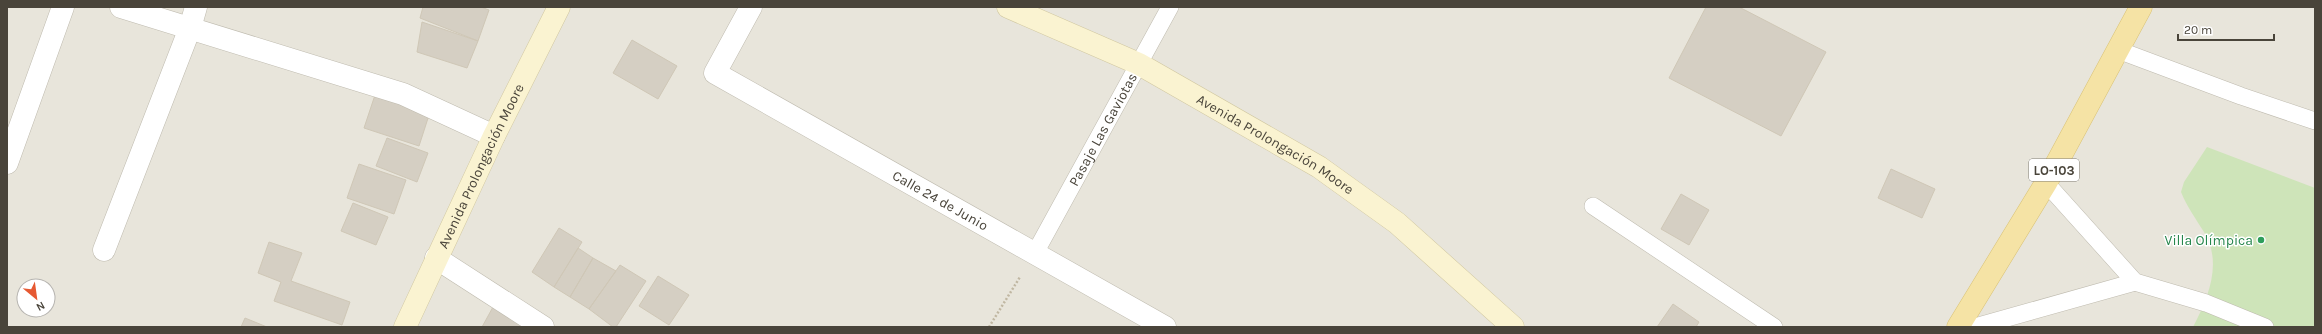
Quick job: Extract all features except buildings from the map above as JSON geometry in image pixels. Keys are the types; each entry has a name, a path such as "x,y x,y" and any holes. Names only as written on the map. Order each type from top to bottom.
{"main road":[{"name":"LO-103","path":"1958,327 2046,183 2141,7"}],"street":[{"path":"7,163 63,7"},
{"path":"122,7 403,94 494,136"},
{"path":"104,250 190,28 196,7"},
{"name":"Avenida Prolongación Moore","path":"405,327 494,136 559,7"},
{"name":"Calle 24 de Junio","path":"751,7 715,73 1165,327"},
{"name":"Avenida Prolongación Moore","path":"1008,7 1139,64 1320,167 1397,223 1513,327"},
{"path":"436,258 542,327"}],"lane":[{"name":"Pasaje Las Gaviotas","path":"1035,253 1170,7"},
{"path":"2118,50 2241,96 2315,121"},
{"path":"2046,183 2135,282"},
{"path":"1593,206 1774,327"},
{"path":"1976,327 2135,282 2206,302 2265,327"}],"path":[{"path":"989,327 1035,253"}],"shaded area":[{"path":"7,7 2315,7 2315,327 7,327"}],"green space":[{"name":"Villa Olímpica","path":"2207,147 2315,188 2315,327 2193,327 2208,292 2213,268 2212,256 2210,244 2181,192 2184,182"}],"place":[{"name":"Villa Olímpica","path":"2261,240"}]}
